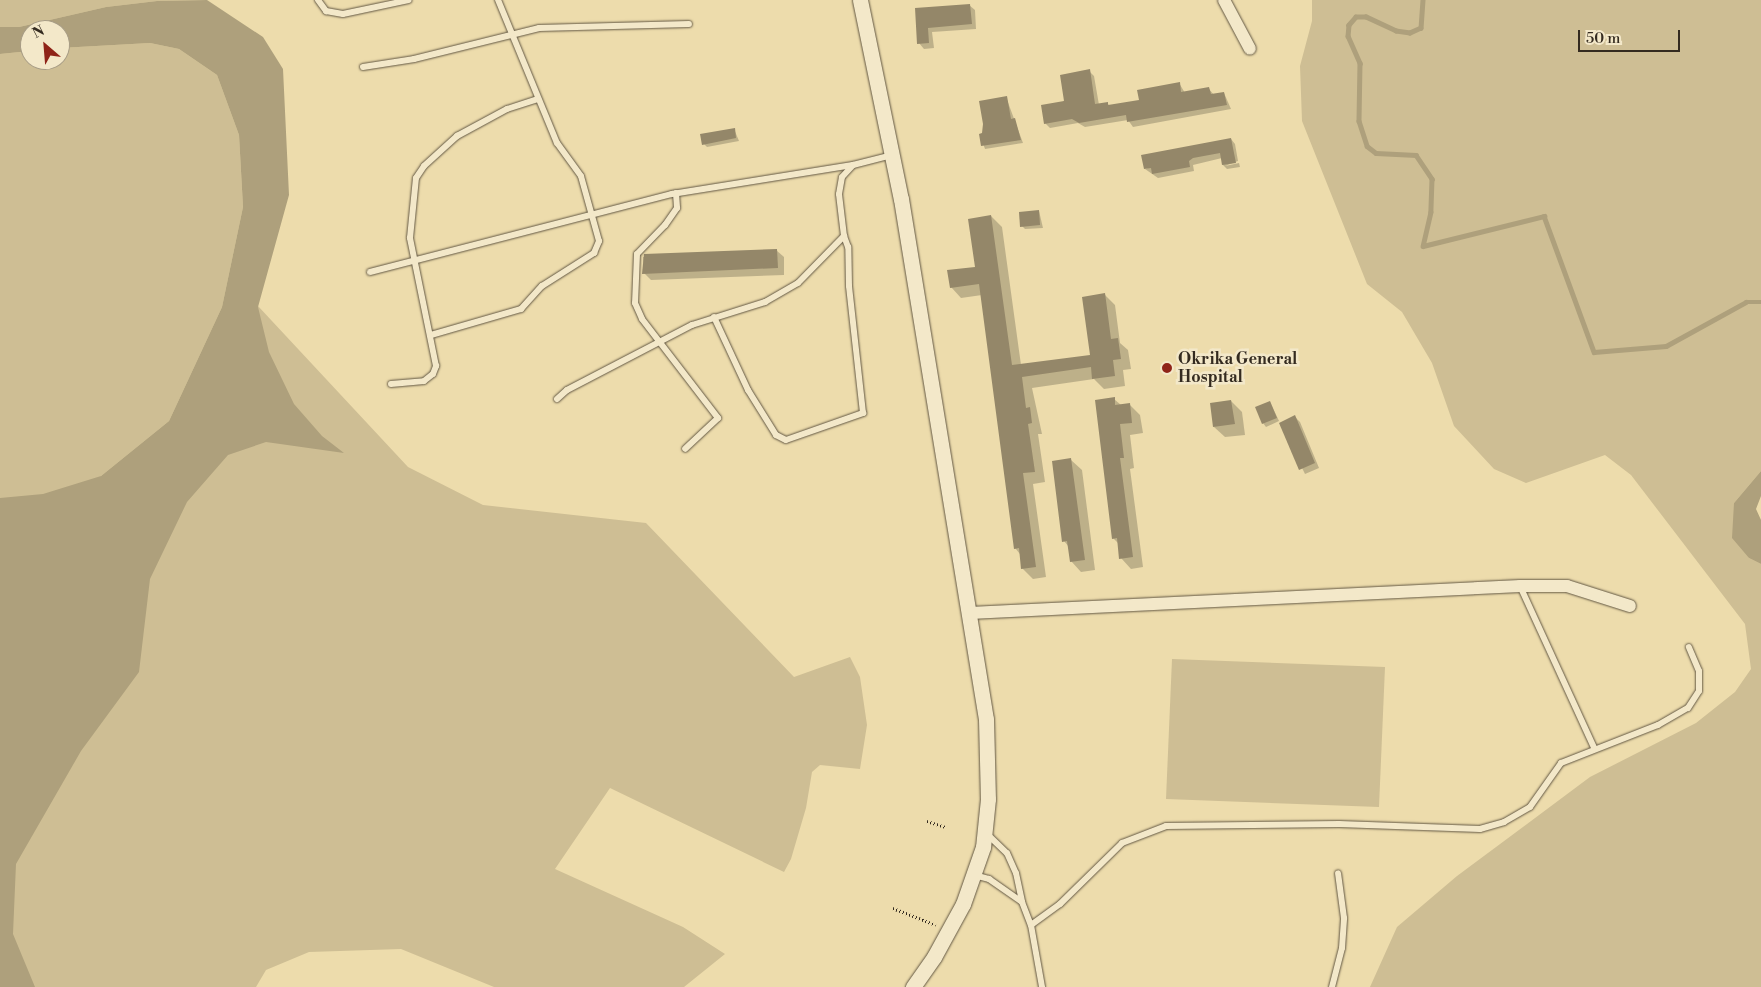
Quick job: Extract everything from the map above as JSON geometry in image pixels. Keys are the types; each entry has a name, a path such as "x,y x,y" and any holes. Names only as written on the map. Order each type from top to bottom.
{"street":[{"path":"860,0 892,155 970,613 986,719 988,790 985,833 974,875 949,931 913,987"},
{"path":"1224,0 1250,49"},
{"path":"970,613 1520,586 1567,586 1630,606"}],"lane":[{"path":"318,0 326,11 343,14 409,0"},
{"path":"431,336 521,309 542,286 594,253 599,241 581,176 557,143 537,99 513,33 498,0"},
{"path":"363,67 414,59 539,28 689,24"},
{"path":"391,384 424,381 433,374 436,366 410,238 416,178 424,166 457,136 506,109 537,99"},
{"path":"370,272 676,193 853,165 892,155"},
{"path":"714,317 748,390 776,435 786,440 863,413 849,286 848,247 844,236 839,194 842,177 853,165"},
{"path":"676,193 677,208 666,225 637,254 635,302 642,319 718,418 685,449"},
{"path":"557,399 567,390 714,317 780,296 798,284 844,236"},
{"path":"1520,586 1594,748"},
{"path":"1031,925 1060,904 1122,843 1145,832 1166,826 1339,824 1480,829 1504,822 1530,807 1561,763 1594,748 1658,725 1688,708 1699,691 1699,671 1690,647"},
{"path":"985,833 1007,853 1016,873 1022,902 1031,925 1042,987"},
{"path":"1332,987 1342,948 1344,918 1338,873"},
{"path":"974,875 989,879 1022,902"}],"path":[{"path":"926,822 946,826"},
{"path":"893,908 949,931"}],"shaded area":[{"path":"0,0 207,0 157,1 106,7 49,20 20,20 19,27 0,27"},
{"path":"207,0 263,37 283,69 289,195 258,307 269,352 294,404 322,436 344,453 266,442 228,455 187,502 150,579 139,672 81,751 16,864 13,934 35,987 0,987 0,498 43,494 101,476 169,421 222,307 243,207 239,135 217,75 179,49 150,43 70,47 70,20 49,20 106,7 157,1"},
{"path":"1312,0 1761,0 1761,300 1748,302 1761,304 1761,471 1734,503 1749,558 1761,564 1761,987 1370,987 1397,927 1457,876 1590,777 1696,723 1735,692 1751,669 1745,624 1631,475 1605,455 1526,483 1494,469 1454,426 1432,363 1402,312 1367,284 1302,121 1300,66 1312,21"},
{"path":"0,27 19,27 20,52 0,54"},
{"path":"150,43 179,49 217,75 239,135 243,207 222,307 169,421 101,476 0,588 0,54 20,52 20,70 70,70 70,47"},
{"path":"258,306 408,467 483,505 646,523 794,677 850,657 860,677 867,725 860,769 820,765 812,772 806,808 791,859 784,872 610,788 555,869 683,927 725,954 684,987 494,987 401,949 309,952 266,970 256,987 0,987 0,648"},
{"path":"1761,471 1761,496 1756,509 1761,520 1761,564 1749,558 1732,538 1734,503"},
{"path":"1172,659 1385,667 1379,807 1166,799"}],"building":[{"path":"970,4 972,24 928,28 929,43 917,44 915,8"},
{"path":"1090,69 1095,104 1108,102 1108,105 1139,100 1137,90 1180,82 1181,92 1209,87 1211,94 1224,92 1227,105 1127,122 1126,115 1079,123 1072,119 1044,124 1041,105 1064,101 1060,75"},
{"path":"1007,96 1011,119 1015,118 1021,140 981,146 979,134 982,133 983,124 979,101"},
{"path":"735,128 736,138 702,145 700,134"},
{"path":"1231,138 1236,163 1222,165 1220,153 1193,158 1189,161 1190,167 1152,174 1151,168 1144,169 1141,155"},
{"path":"1039,210 1040,225 1020,227 1019,212"},
{"path":"991,215 1012,365 1090,355 1082,297 1105,293 1111,339 1118,338 1121,359 1113,360 1115,376 1092,379 1091,367 1022,377 1026,408 1030,407 1032,423 1028,424 1035,472 1023,473 1036,567 1021,569 1019,548 1014,549 979,284 950,288 947,270 975,267 968,219"},
{"path":"777,249 778,268 642,274 644,254"},
{"path":"1115,397 1115,405 1130,403 1132,423 1120,424 1124,458 1120,458 1133,557 1119,559 1117,538 1112,539 1095,400"},
{"path":"1231,400 1235,424 1213,427 1210,403"},
{"path":"1270,401 1277,418 1262,424 1255,407"},
{"path":"1295,415 1315,463 1299,470 1279,423"},
{"path":"1071,458 1085,560 1070,562 1067,541 1062,542 1052,461"}],"waterway":[{"path":"1423,0 1421,28 1410,33 1396,31 1366,17 1356,17 1349,25 1348,36 1360,63 1359,121 1367,146 1376,153 1416,155 1432,179 1431,212 1423,246 1544,216 1594,352 1666,346 1746,302 1761,302"}],"place":[{"name":"Okrika General Hospital","path":"1167,368"}]}
